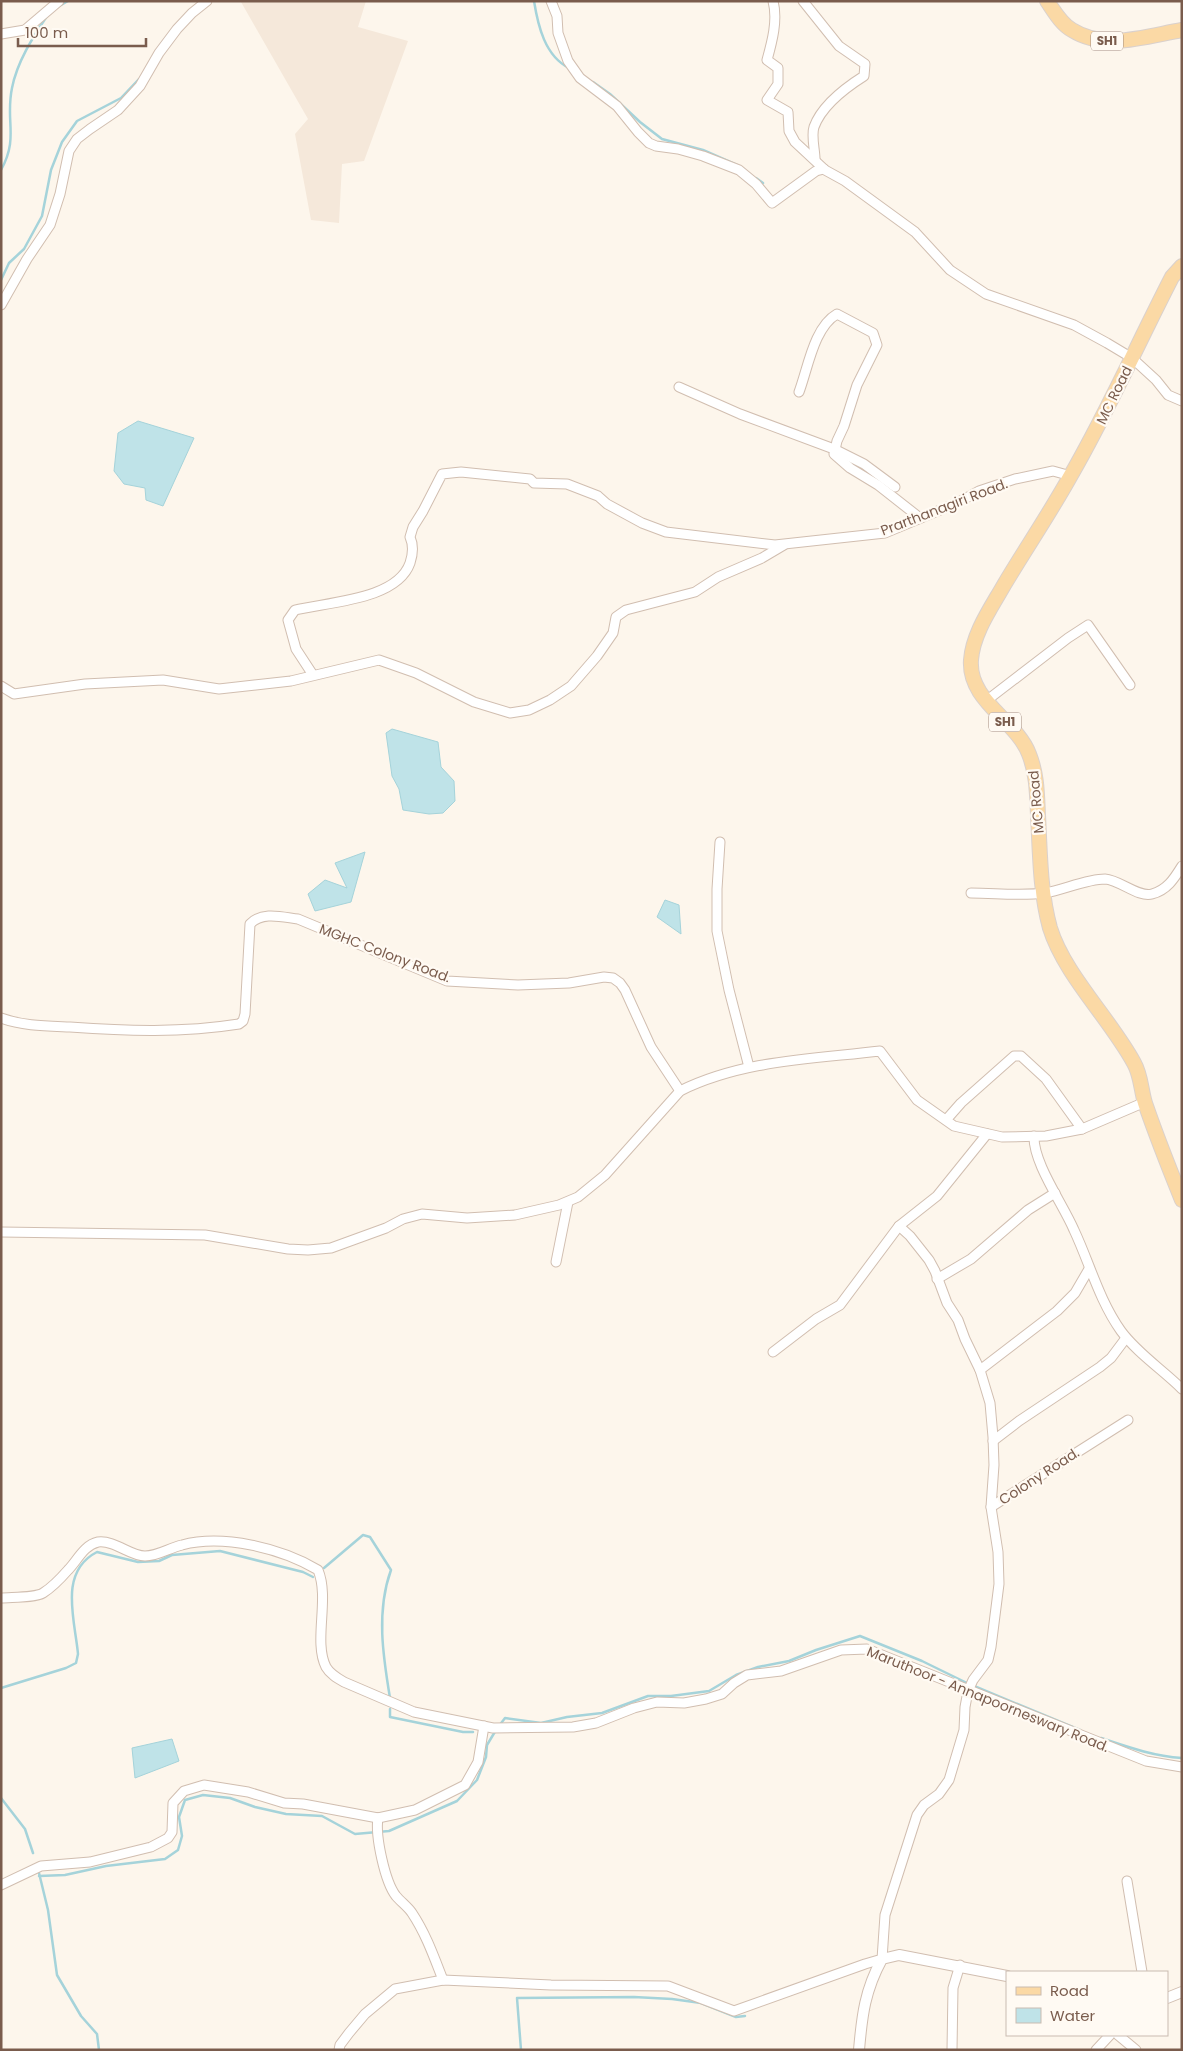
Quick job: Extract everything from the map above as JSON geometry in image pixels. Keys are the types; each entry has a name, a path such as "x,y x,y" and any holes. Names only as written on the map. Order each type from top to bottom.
{"main road":[{"name":"SH1","path":"1047,1 1061,20 1072,30 1098,40 1127,39 1182,30"},
{"name":"MC Road","path":"1182,266 1172,277 1101,422 1071,476 984,619 971,659 972,672 976,684 986,701 1020,739 1028,750 1033,763 1036,780 1044,893 1054,939 1084,989 1118,1036 1136,1066 1145,1102 1182,1200"}],"street":[{"path":"1,34 25,30 59,1"},
{"path":"1,304 27,259 50,225 60,194 69,152 77,139 118,110 140,86 159,53 177,29 207,1"},
{"path":"551,1 557,16 558,33 568,61 580,78 618,106 649,143 656,146 678,148 739,170 756,184 772,203 816,170 824,169"},
{"path":"773,1 776,11 772,43 767,60 778,68 778,84 767,100 788,112 789,131 795,142 816,159 824,169 889,212 915,232 950,270 986,294 1074,325 1132,358 1156,380 1168,395 1182,401"},
{"path":"803,1 839,46 865,64 864,76 834,100 817,121 813,129 816,159"},
{"path":"799,392 822,326 830,318 837,314 873,333 877,345 857,385 834,454 836,458 878,485 920,518"},
{"path":"679,387 864,464 895,488"},
{"name":"Prarthanagiri Road.","path":"313,675 296,649 288,620 295,610 361,597 386,589 401,578 406,572 413,555 413,544 410,537 413,527 442,474 461,472 530,479 534,483 568,484 598,496 607,504 635,520 666,532 757,543 786,544 885,533 979,491 1032,474 1053,471 1071,476"},
{"path":"1,686 14,694 85,684 163,680 219,689 291,681 379,660 416,673 474,702 494,709 510,713 529,710 550,700 571,686 597,656 613,633 616,617 626,610 695,592 718,578 762,558 786,544"},
{"path":"986,701 1068,638 1088,625 1130,685"},
{"path":"720,842 717,931 729,990 749,1067"},
{"path":"971,893 1044,893 1103,879 1116,881 1149,896 1160,892 1171,883 1182,866"},
{"name":"MGHC Colony Road.","path":"1,1018 23,1024 120,1030 179,1031 238,1024 243,1021 245,1014 250,924 259,917 276,916 298,919 448,981 518,985 569,983 604,977 613,978 625,990 650,1047 680,1091"},
{"path":"1,1232 205,1234 258,1244 308,1250 331,1248 346,1244 403,1219 422,1214 467,1218 515,1215 568,1202 578,1197 605,1174 680,1091 696,1083 749,1067 880,1052 917,1100 954,1126 1002,1137 1034,1136 1082,1129 1145,1102"},
{"path":"946,1120 1014,1056 1022,1056 1046,1079 1082,1129"},
{"path":"773,1352 816,1319 840,1306 899,1226 937,1196 987,1134"},
{"path":"1034,1136 1035,1152 1075,1232 1103,1301 1126,1338 1154,1366 1182,1389"},
{"path":"938,1279 947,1269 971,1259 1028,1210 1055,1193"},
{"path":"556,1262 568,1202"},
{"name":"Colony Road.","path":"899,1226 910,1236 929,1260 947,1303 958,1320 980,1370 990,1404 993,1441 994,1465 991,1507"},
{"path":"980,1370 1057,1310 1075,1292 1089,1269"},
{"path":"993,1441 1100,1367 1111,1358 1126,1338"},
{"name":"Colony Road.","path":"991,1507 1128,1420"},
{"path":"859,2050 862,2013 870,1982 882,1959 885,1916 916,1815 924,1804 939,1794 949,1780 964,1730 965,1707 970,1686 988,1660 999,1584 998,1552 991,1507"},
{"name":"Maruthoor - Annapoorneswary Road.","path":"1,1598 42,1594 68,1570 85,1548 98,1542 112,1544 144,1556 155,1555 182,1545 215,1541 262,1547 318,1570 321,1578 323,1612 323,1658 327,1668 334,1676 414,1712 489,1727 573,1727 596,1723 634,1708 657,1702 684,1703 706,1699 722,1694 746,1675 781,1671 841,1650 867,1649 970,1686 1146,1761 1182,1767"},
{"path":"1,1885 41,1866 111,1858 151,1847 168,1838 172,1832 173,1802 184,1791 204,1785 248,1792 284,1803 303,1804 378,1822 415,1810 465,1785 478,1762 489,1727"},
{"path":"378,1822 380,1850 395,1895 411,1912 429,1944 443,1980"},
{"path":"1127,1881 1142,1971"},
{"path":"339,2050 340,2045 365,2014 395,1989 423,1982 443,1980 551,1985 668,1986 734,2011 865,1964 899,1955 960,1965 1006,1976"},
{"path":"952,2050 953,1988 960,1965"},
{"path":"1168,1998 1182,1992"},
{"path":"1096,2050 1109,2036"},
{"path":"1119,2036 1136,2050"}],"shaded area":[{"path":"366,1 358,27 408,41 364,161 342,164 339,223 311,220 295,134 308,119 241,2"}],"water":[{"path":"138,421 194,438 163,506 146,500 145,488 124,484 114,471 118,433"},
{"path":"392,729 438,742 441,767 454,781 455,801 443,813 429,814 403,810 399,789 392,776 386,733"},
{"path":"365,852 351,902 315,911 308,894 325,880 347,888 335,863"},
{"path":"665,900 679,905 681,934 657,917"},
{"path":"172,1739 179,1761 135,1778 132,1748"}],"waterway":[{"path":"61,5 68,1"},
{"path":"534,1 538,20 548,48 561,63 569,68"},
{"path":"1,170 11,139 10,100 14,78 26,50 47,16"},
{"path":"1,280 9,263 24,249 42,216 51,170 62,142 77,121 121,98 139,79"},
{"path":"593,82 610,94 640,122 662,139 703,150 737,165"},
{"path":"756,178 763,183"},
{"path":"324,1568 363,1535 370,1537 391,1570 386,1586 382,1617 383,1650 390,1698"},
{"path":"1,1688 66,1668 76,1663 78,1654 72,1612 73,1584 77,1572 85,1561 97,1552 138,1562 159,1561 172,1555 220,1551 303,1572 313,1577"},
{"path":"499,1726 505,1718 541,1723 567,1717 602,1713 648,1696 671,1696 709,1691 736,1675 758,1667 789,1661 860,1636 922,1661 969,1684"},
{"path":"974,1686 1080,1730"},
{"path":"390,1709 390,1717 463,1732 473,1732"},
{"path":"39,1876 65,1875 106,1866 165,1859 178,1850 182,1836 179,1817 185,1800 203,1795 230,1798 255,1807 286,1814 322,1816 355,1834 389,1831 457,1801 477,1780 486,1757 487,1745 496,1730"},
{"path":"1101,1738 1151,1753 1182,1758"},
{"path":"1,1798 25,1829 33,1853"},
{"path":"39,1873 48,1910 57,1975 81,2016 97,2034 99,2050"},
{"path":"521,2050 517,1998 634,1997 672,1999 701,2003 736,2017 745,2016"}]}
